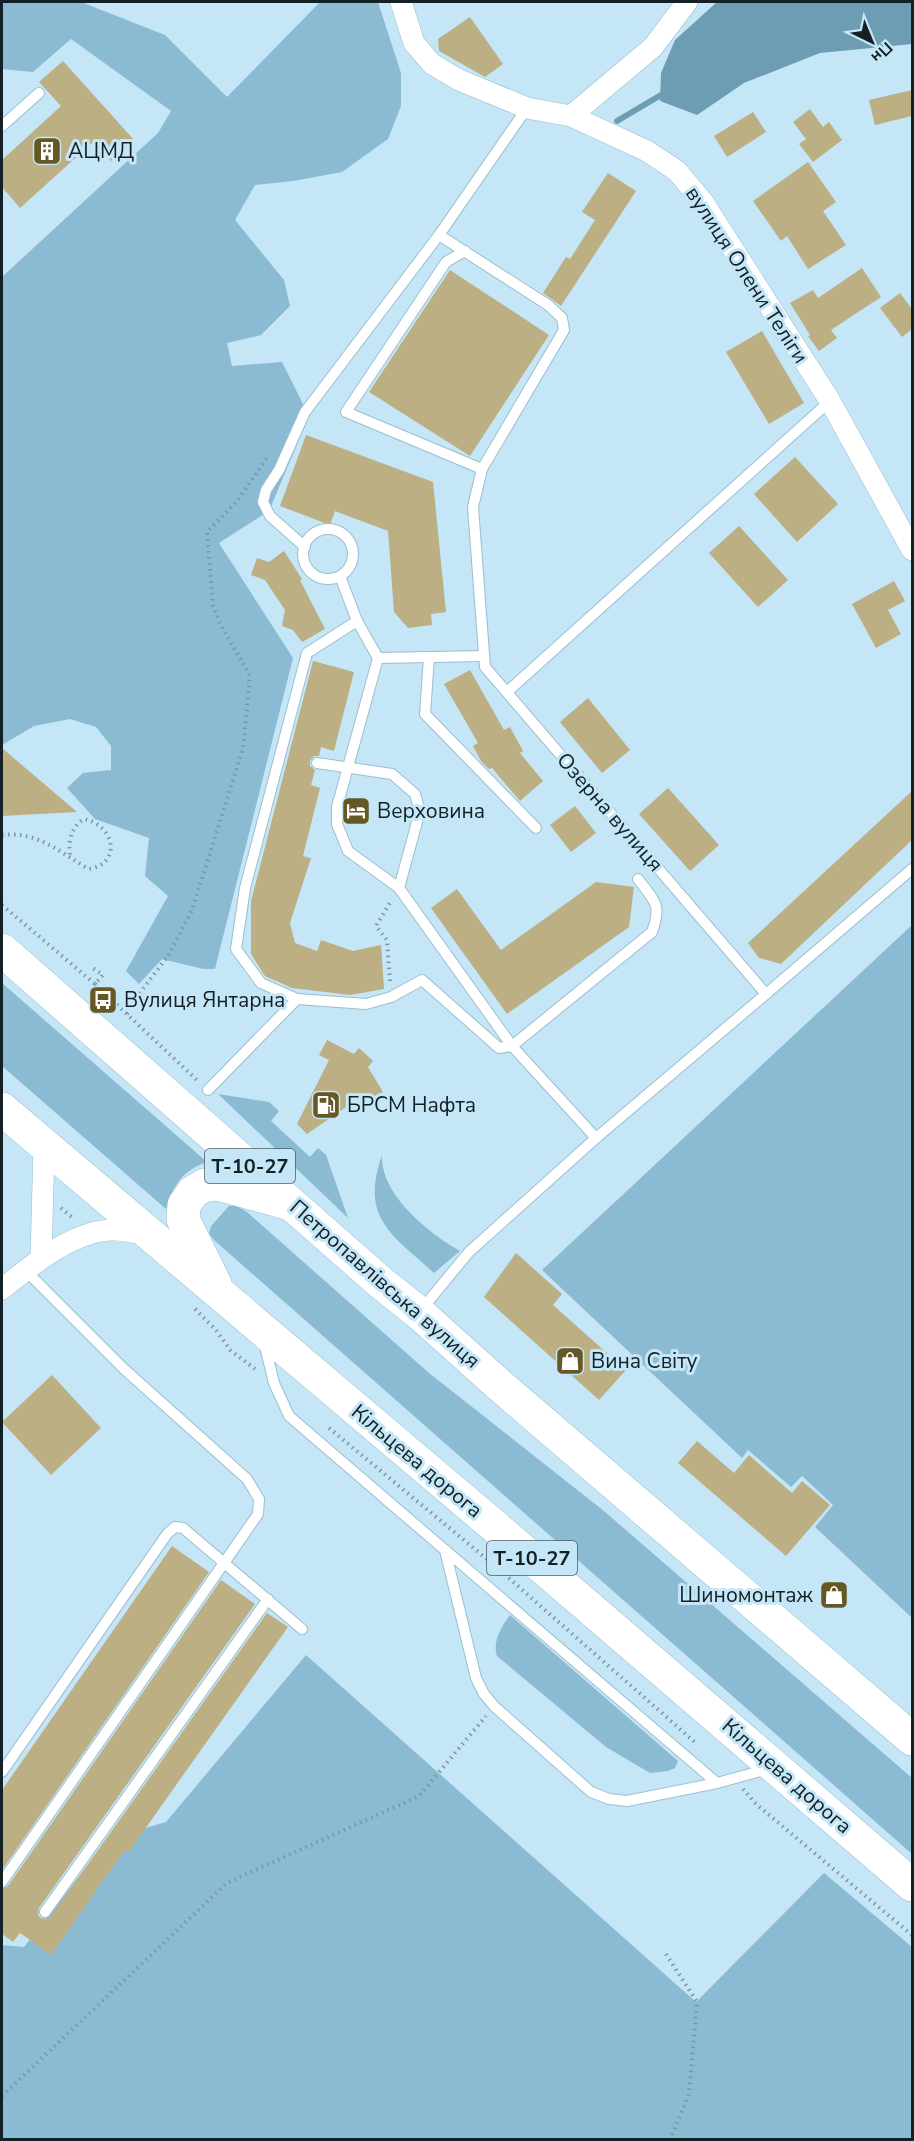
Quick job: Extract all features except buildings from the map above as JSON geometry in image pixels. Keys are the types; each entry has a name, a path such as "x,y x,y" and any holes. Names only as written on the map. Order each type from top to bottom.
{"highway":[{"name":"Петропавлівська вулиця","path":"2,950 497,1383 910,1734"},
{"name":"Кільцева дорога","path":"2,1109 776,1766 912,1885"},
{"path":"221,1296 183,1219 184,1205 193,1192 205,1185 218,1184 295,1205"}],"street":[{"name":"вулиця Олени Теліги","path":"401,2 414,43 432,63 459,80 527,108 571,116 647,151 677,171 703,202 830,401 912,550"},
{"path":"571,116 653,47 687,2"},
{"path":"33,1264 44,1147"},
{"path":"2,1288 33,1264 87,1234 112,1230 148,1235"}],"lane":[{"path":"2,126 39,93"},
{"path":"305,547 270,516 263,502 266,490 279,470 305,412 439,235 527,108"},
{"name":"Озерна вулиця","path":"439,235 548,304 562,318 564,330 482,469 473,507 485,667 766,994"},
{"path":"465,251 446,262 346,412 482,469"},
{"path":"507,692 830,401"},
{"path":"330,529 345,535 353,549 353,557 346,571 340,576 324,578 316,576 305,563 305,547 314,534 330,529"},
{"path":"340,576 357,621 378,658 337,807 337,824 348,851 399,888 512,1046 596,1138"},
{"path":"357,621 307,653 284,757 245,888 236,950 261,983 297,999 366,1004 391,997 422,980 499,1048 512,1046 652,933 657,917 657,904 638,879"},
{"path":"378,658 483,656"},
{"path":"429,657 425,714 536,828"},
{"path":"317,763 392,774 415,794 420,811 399,888"},
{"path":"419,1313 469,1252 596,1138 912,869"},
{"path":"208,1090 297,999"},
{"path":"2,1882 258,1514 259,1499 247,1479 124,1369 33,1264"},
{"path":"260,1328 274,1383 289,1416 717,1783"},
{"path":"2,1772 175,1527 183,1528 302,1629"},
{"path":"445,1550 476,1678 484,1694 495,1707 591,1792 609,1799 627,1801 717,1783 776,1766"},
{"path":"45,1912 268,1599"}],"path":[{"path":"127,1014 168,956 192,910 243,749 250,676 213,606 207,532 237,501 273,449"},
{"path":"2,836 18,834 47,843 88,868 97,867 106,861 111,841 105,830 93,821 84,819 73,829 68,843 70,855"},
{"path":"391,997 387,940 376,926 399,888"},
{"path":"2,905 95,984 208,1090"},
{"path":"90,966 103,975 95,984"},
{"path":"2,2096 227,1883 419,1796 495,1707"},
{"path":"666,1954 697,2002 689,2094 670,2139"}],"shaded area":[{"path":"2,2 81,2 165,35 227,97 320,2 378,2 401,73 401,106 388,139 342,172 255,185 235,220 284,280 290,306 261,335 227,343 232,366 282,362 309,416 269,511 219,543 293,658 215,969 203,969 162,959 139,984 126,971 168,896 145,876 149,838 95,819 67,788 83,773 111,770 111,746 96,727 70,719 34,726 2,745 2,277 158,133 171,111 71,39 33,72 2,69"},
{"path":"717,2 912,2 912,44 820,53 744,83 697,115 660,101 661,73 675,40"},
{"path":"912,925 912,1618 815,1527 833,1505 802,1476 791,1487 748,1450 742,1458 542,1270"},
{"path":"2,983 207,1162 185,1174 172,1192 166,1209 2,1066"},
{"path":"218,1094 269,1102 279,1111 271,1121 310,1157 318,1148 326,1155 348,1218"},
{"path":"382,1155 383,1170 397,1198 434,1234 460,1251 434,1273 393,1235 377,1210 376,1177"},
{"path":"229,1206 237,1206 247,1212 429,1373 604,1511 912,1778 912,1854 215,1241 209,1234 211,1226"},
{"path":"510,1615 678,1761 675,1768 650,1773 606,1747 497,1656 497,1639"},
{"path":"306,1655 696,2002 824,1873 912,1947 912,2139 2,2139 2,1945 24,1947 108,1839 166,1822"}],"waterway":[{"path":"617,121 666,92"}],"place":[{"name":"АЦМД","path":"47,151"},
{"name":"Верховина","path":"356,811"},
{"name":"Вулиця Янтарна","path":"103,1000"},
{"name":"БРСМ Нафта","path":"326,1105"},
{"name":"Вина Світу","path":"570,1361"},
{"name":"Шиномонтаж","path":"834,1595"}]}
